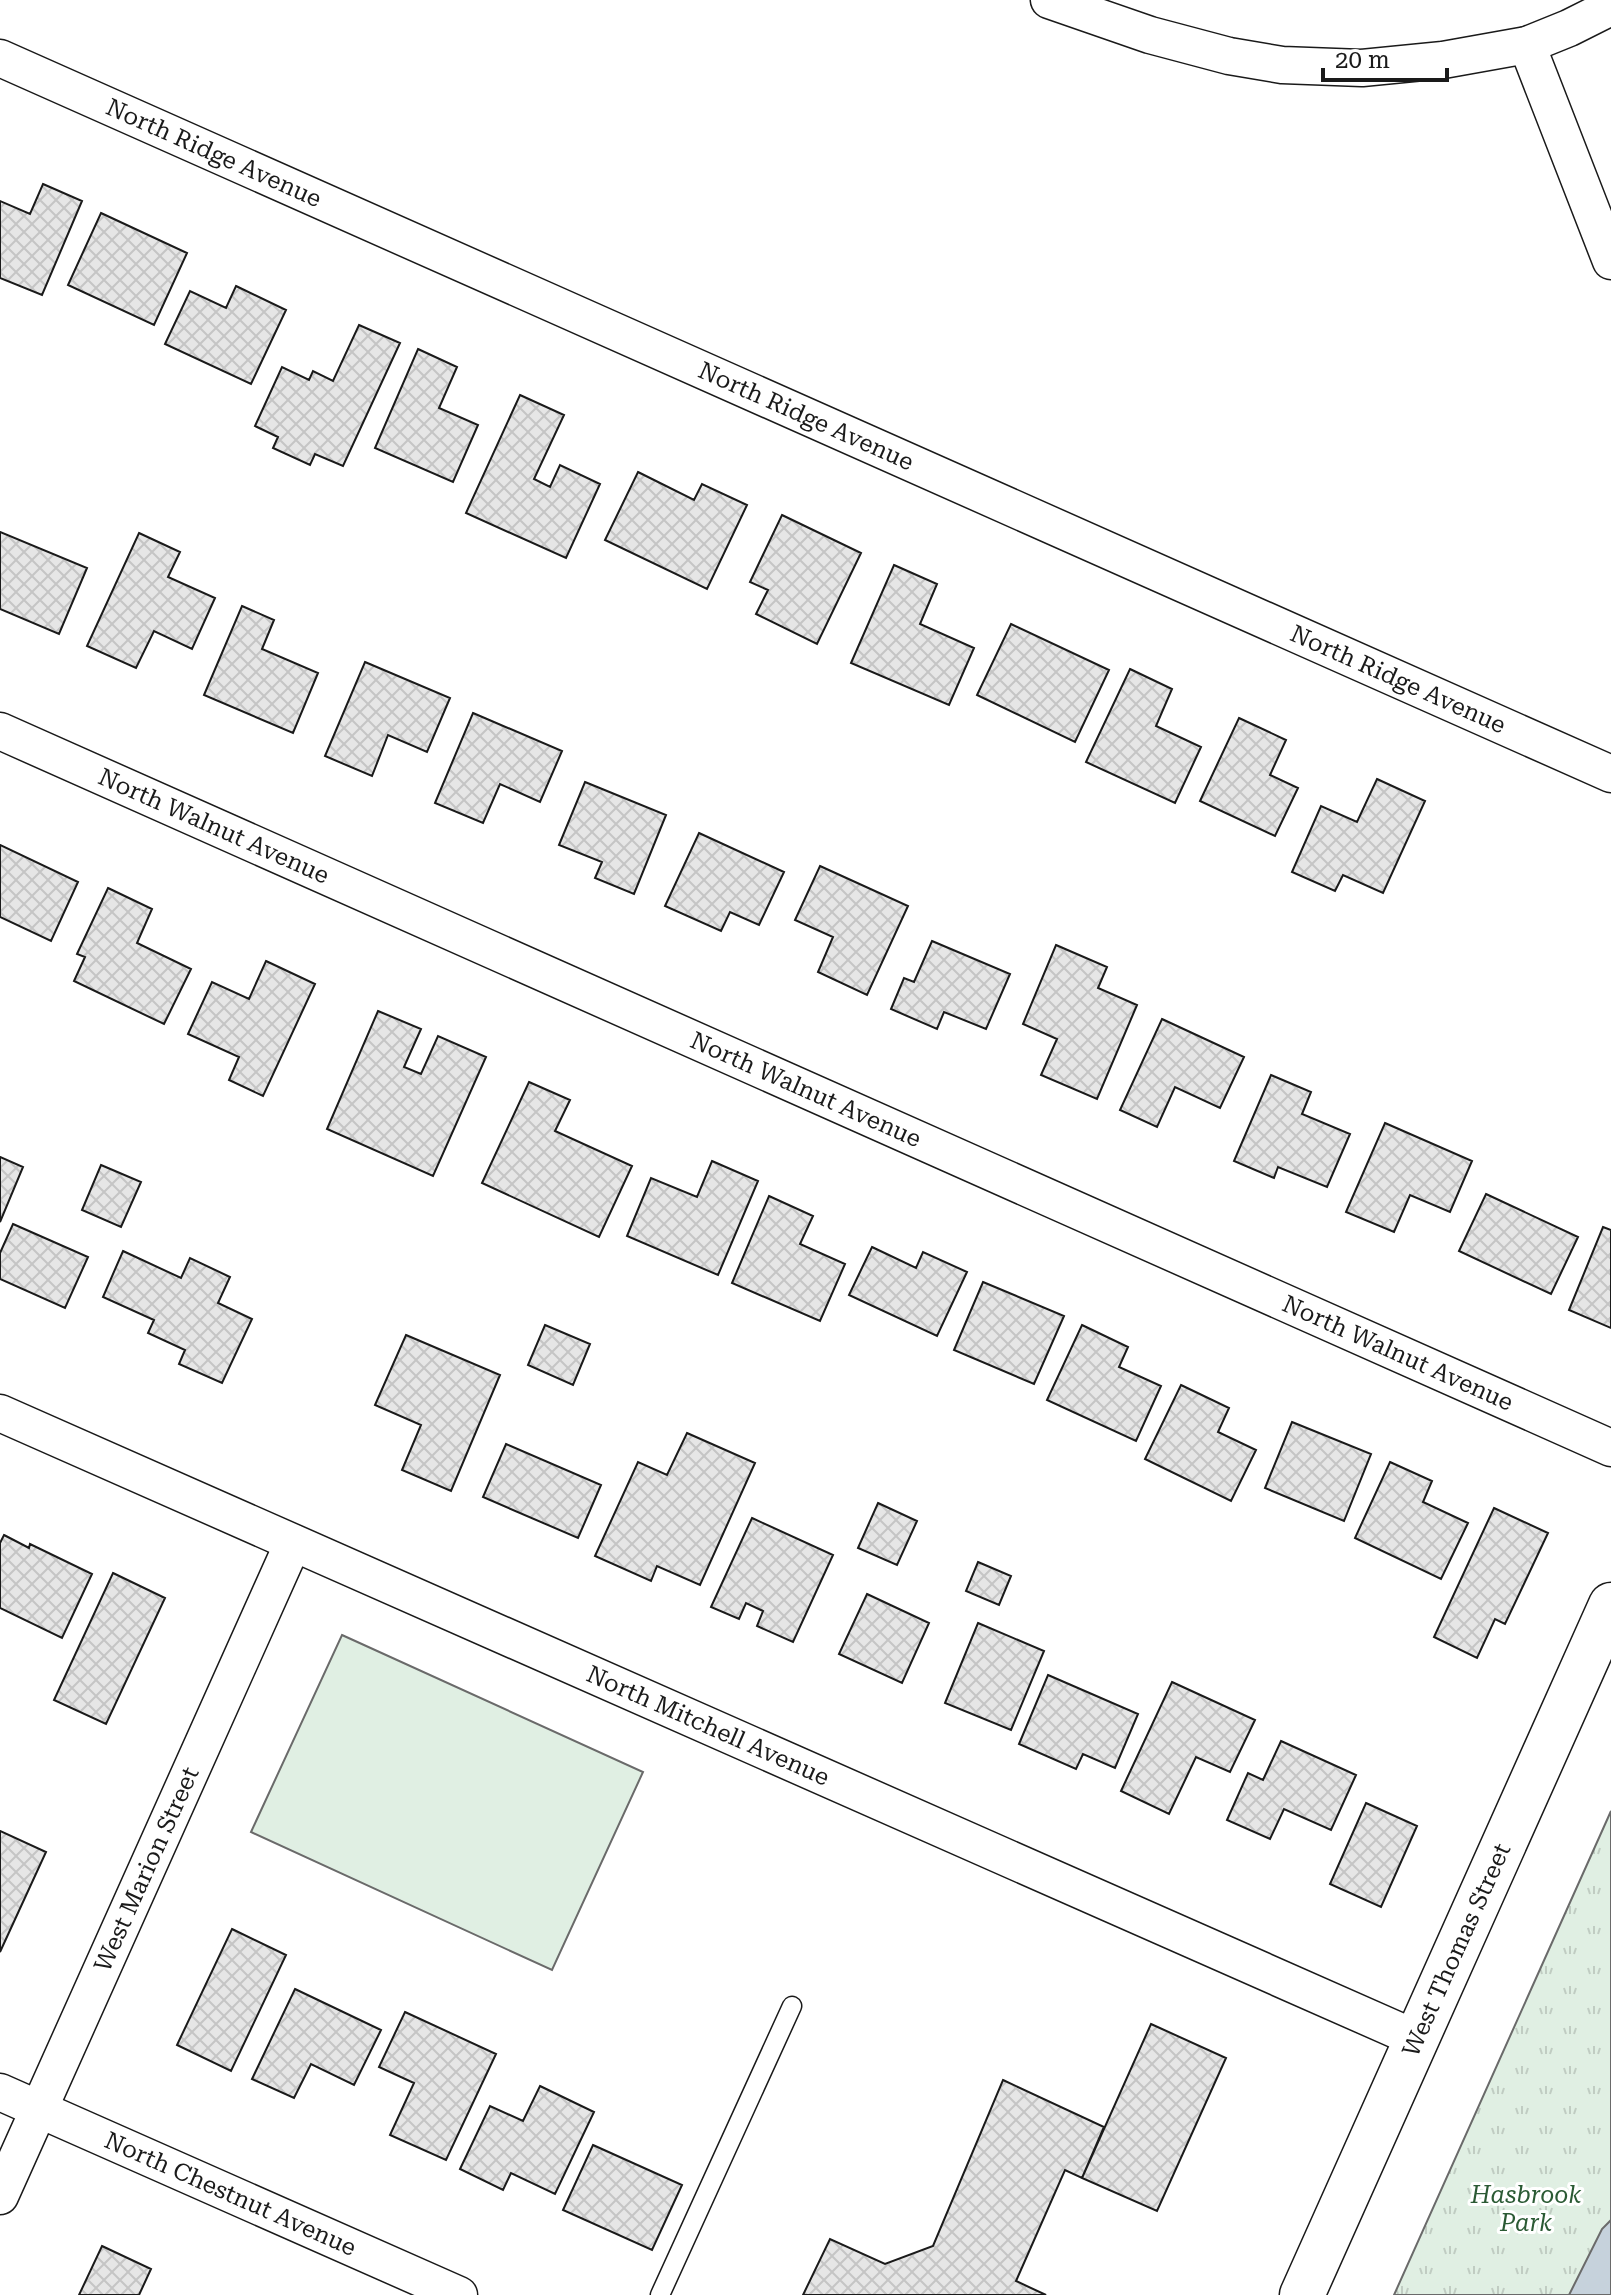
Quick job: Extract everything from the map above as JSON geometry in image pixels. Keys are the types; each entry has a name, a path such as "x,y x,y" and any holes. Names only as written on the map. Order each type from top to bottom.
{"street":[{"path":"1049,0 1150,35 1229,56 1282,65 1362,68 1443,60 1527,45 1611,7"},
{"path":"1527,45 1611,261"},
{"name":"North Ridge Avenue","path":"0,58 1611,774"},
{"name":"North Walnut Avenue","path":"0,731 1611,1448"},
{"name":"North Mitchell Avenue","path":"0,1413 1417,2039"},
{"name":"West Marion Street","path":"0,2196 293,1543"},
{"name":"West Thomas Street","path":"1302,2295 1611,1605"},
{"name":"North Chestnut Avenue","path":"0,2092 459,2295"}],"lane":[{"path":"660,2295 792,2006"}],"green space":[{"path":"342,1635 643,1772 552,1970 251,1832"},
{"name":"Hasbrook Park","path":"1611,1811 1611,2295 1394,2295"}],"shaded area":[{"path":"1611,2220 1611,2295 1569,2295 1602,2229"}],"building":[{"path":"43,184 82,201 42,295 0,278 0,201 30,214"},
{"path":"101,213 187,253 154,325 68,285"},
{"path":"236,286 286,310 251,384 165,344 190,291 226,308"},
{"path":"359,325 400,343 343,466 315,454 310,465 273,448 278,437 255,426 282,367 309,380 313,371 333,381"},
{"path":"418,349 457,367 439,408 478,425 453,482 375,448"},
{"path":"520,395 564,415 534,479 550,487 560,465 600,484 566,558 466,513"},
{"path":"638,472 694,500 702,484 747,505 707,589 605,540"},
{"path":"782,515 861,553 817,644 756,614 768,590 750,582"},
{"path":"0,532 87,568 59,634 0,609"},
{"path":"139,533 180,552 168,577 215,598 192,649 154,631 136,668 87,646"},
{"path":"894,565 937,584 920,624 974,648 949,705 851,663"},
{"path":"242,606 274,620 262,649 318,673 293,733 204,695"},
{"path":"1011,624 1109,670 1075,742 977,695"},
{"path":"365,662 450,698 427,752 388,735 372,776 325,756"},
{"path":"1130,669 1172,689 1156,726 1201,747 1175,803 1086,762"},
{"path":"473,713 562,751 540,802 500,784 483,823 435,803"},
{"path":"1239,718 1286,740 1270,775 1298,788 1275,836 1200,801"},
{"path":"1377,779 1425,801 1383,893 1343,875 1335,891 1292,872 1321,806 1357,822"},
{"path":"585,782 666,815 634,894 595,878 602,862 559,845"},
{"path":"699,833 784,872 759,925 730,912 721,931 665,906"},
{"path":"0,845 78,882 51,941 0,917"},
{"path":"820,866 908,906 867,995 818,972 833,937 795,920"},
{"path":"108,888 152,909 137,943 191,969 164,1024 74,981 85,957 77,954"},
{"path":"932,941 1010,974 986,1029 944,1012 937,1029 891,1009 904,978 914,982"},
{"path":"1056,945 1107,967 1098,988 1137,1005 1097,1099 1041,1075 1057,1039 1023,1024"},
{"path":"266,961 315,984 263,1096 229,1080 239,1057 188,1034 212,982 249,999"},
{"path":"378,1011 421,1029 404,1067 421,1074 438,1036 486,1057 433,1176 327,1129"},
{"path":"1162,1019 1244,1057 1220,1108 1175,1087 1157,1127 1120,1110"},
{"path":"1271,1075 1311,1092 1302,1114 1350,1134 1327,1187 1278,1167 1274,1178 1234,1161"},
{"path":"529,1082 570,1100 555,1131 632,1166 599,1237 482,1183"},
{"path":"1385,1123 1472,1161 1450,1212 1410,1195 1394,1232 1346,1212"},
{"path":"0,1157 23,1167 0,1222"},
{"path":"712,1161 758,1181 718,1275 627,1236 651,1178 697,1197"},
{"path":"101,1165 141,1182 121,1227 82,1210"},
{"path":"1486,1194 1578,1237 1551,1294 1459,1251"},
{"path":"769,1196 813,1216 800,1244 845,1264 820,1321 732,1283"},
{"path":"13,1224 88,1257 65,1308 0,1279 0,1253"},
{"path":"1603,1227 1611,1230 1611,1328 1569,1310"},
{"path":"872,1247 916,1268 923,1252 967,1272 937,1336 849,1295"},
{"path":"123,1251 181,1278 190,1258 230,1277 218,1303 252,1319 222,1383 179,1364 185,1350 148,1333 154,1320 103,1297"},
{"path":"983,1282 1064,1316 1034,1384 954,1350"},
{"path":"545,1325 590,1344 573,1385 528,1365"},
{"path":"1082,1325 1128,1347 1119,1367 1161,1386 1136,1441 1047,1400"},
{"path":"406,1335 500,1375 451,1491 402,1470 421,1425 375,1405"},
{"path":"1181,1385 1229,1408 1218,1432 1256,1450 1231,1501 1145,1459"},
{"path":"1292,1422 1371,1454 1344,1521 1265,1488"},
{"path":"687,1433 755,1463 700,1585 657,1566 651,1581 595,1556 638,1462 667,1475"},
{"path":"506,1444 601,1485 578,1538 483,1497"},
{"path":"1390,1462 1432,1481 1423,1502 1468,1523 1441,1579 1355,1538"},
{"path":"878,1503 917,1521 897,1565 858,1548"},
{"path":"1494,1508 1548,1533 1505,1624 1495,1619 1477,1658 1434,1637"},
{"path":"752,1518 833,1555 793,1642 757,1626 763,1611 746,1603 739,1619 711,1607"},
{"path":"4,1535 92,1574 62,1638 0,1608 0,1543"},
{"path":"978,1562 1011,1576 999,1605 966,1591"},
{"path":"113,1573 165,1598 106,1724 54,1700"},
{"path":"867,1594 929,1623 902,1683 839,1654"},
{"path":"978,1623 1044,1651 1011,1730 945,1703"},
{"path":"1048,1675 1138,1714 1115,1768 1083,1754 1076,1769 1019,1744"},
{"path":"1172,1682 1255,1720 1230,1772 1196,1757 1169,1814 1121,1791"},
{"path":"1281,1741 1356,1775 1331,1830 1284,1809 1270,1839 1227,1820 1248,1773 1263,1780"},
{"path":"1366,1803 1417,1826 1381,1907 1330,1884"},
{"path":"0,1831 46,1852 0,1952"},
{"path":"232,1929 286,1955 231,2071 177,2045"},
{"path":"295,1989 381,2030 354,2085 311,2064 294,2098 252,2079"},
{"path":"405,2012 496,2054 446,2160 390,2135 414,2083 379,2067"},
{"path":"1151,2024 1226,2058 1157,2211 1082,2178"},
{"path":"1003,2080 1104,2127 1082,2178 1065,2170 1016,2281 1046,2295 803,2295 830,2239 885,2264 933,2246"},
{"path":"540,2086 594,2112 555,2194 511,2173 503,2190 460,2169 490,2106 523,2121"},
{"path":"593,2145 682,2185 652,2250 563,2210"},
{"path":"102,2246 151,2269 139,2295 79,2295"}]}
